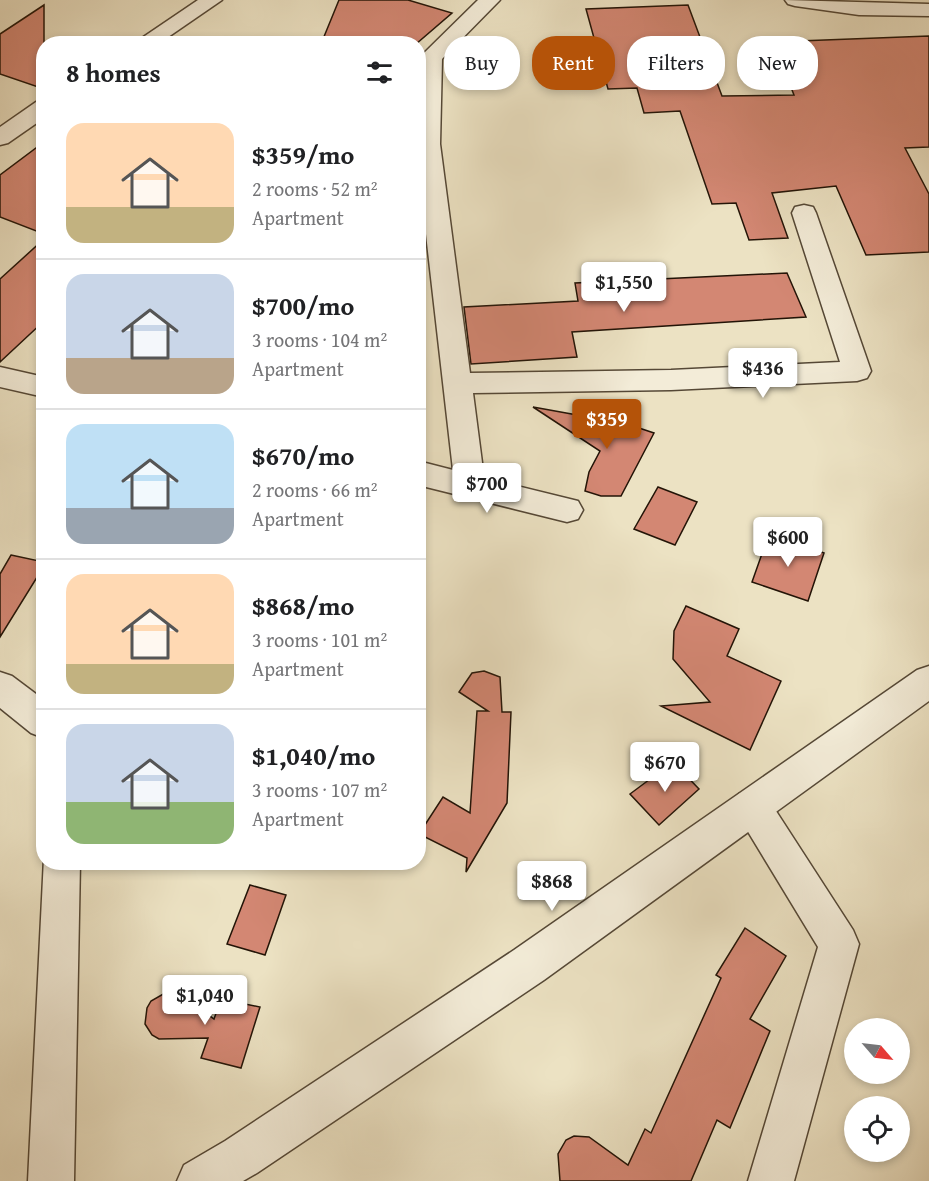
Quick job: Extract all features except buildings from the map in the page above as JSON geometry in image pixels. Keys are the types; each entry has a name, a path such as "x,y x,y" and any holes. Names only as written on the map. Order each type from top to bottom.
{"street":[{"path":"156,36 212,0"},
{"path":"795,0 860,9 929,10"},
{"path":"426,114 432,57 482,2"},
{"path":"0,138 36,113"},
{"path":"426,163 458,383 470,484"},
{"path":"458,383 671,380 857,371 804,213"},
{"path":"0,377 36,385"},
{"path":"426,475 567,510"},
{"path":"200,1181 237,1169 929,681"},
{"path":"0,687 36,716"},
{"path":"752,807 838,944 771,1181"},
{"path":"51,1181 61,870"}]}
